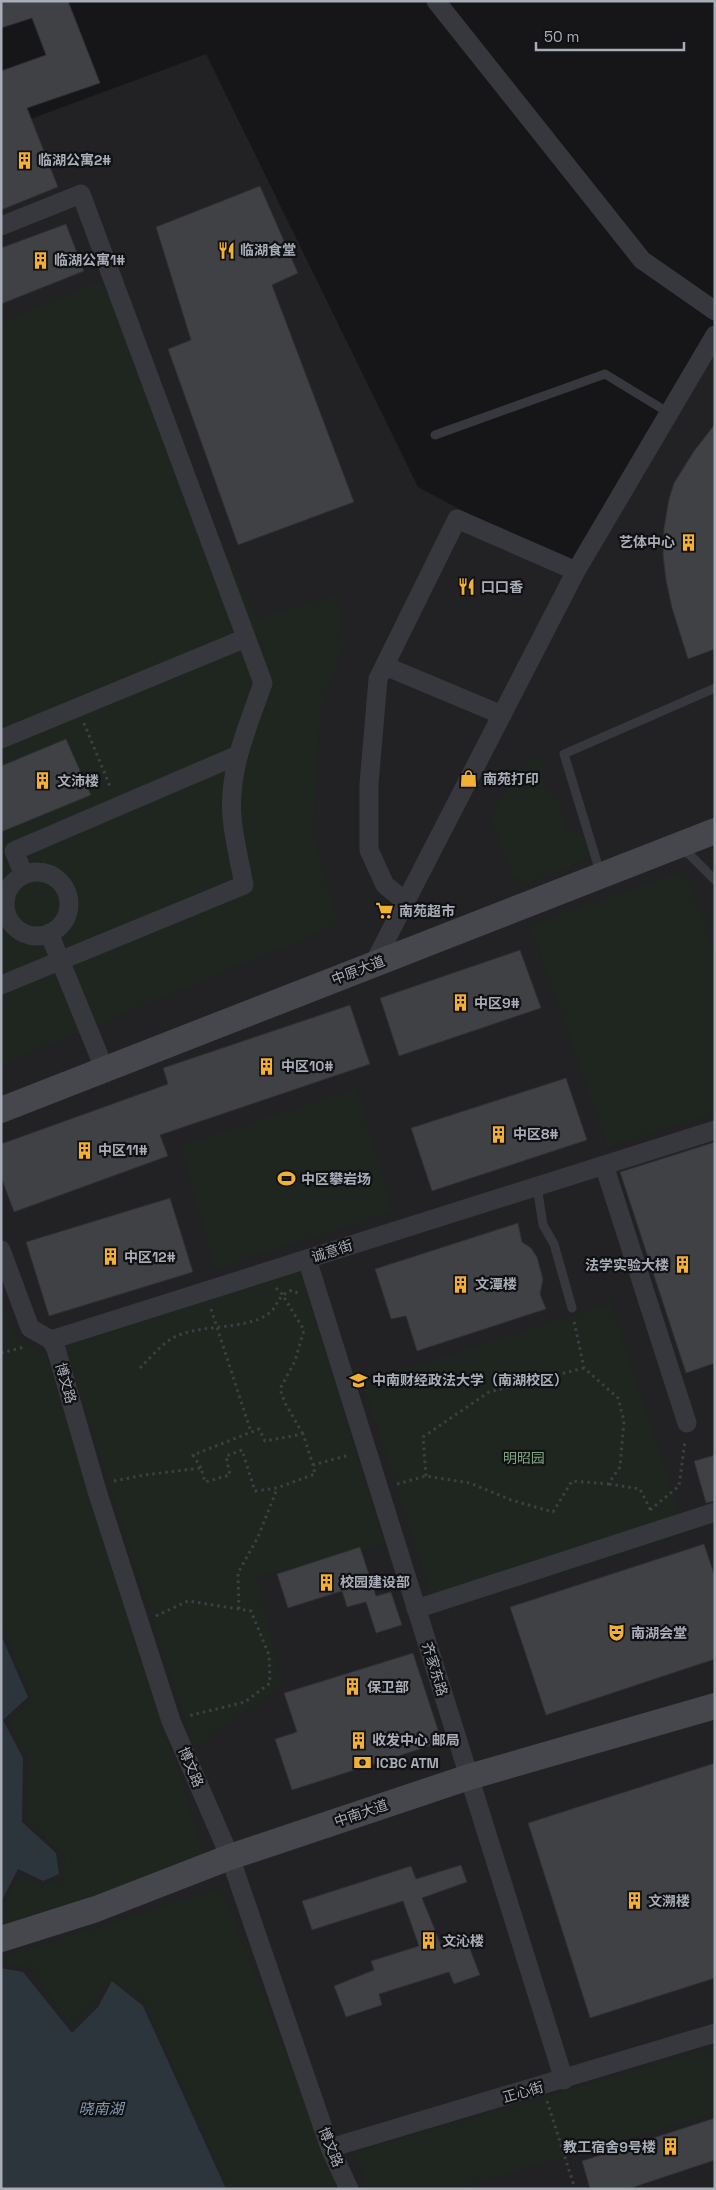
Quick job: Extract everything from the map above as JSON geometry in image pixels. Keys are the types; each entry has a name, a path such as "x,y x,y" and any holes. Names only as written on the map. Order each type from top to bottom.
{"main road":[{"name":"中原大道","path":"1,1110 104,1068 715,831"},
{"name":"中南大道","path":"7,1937 96,1909 230,1857 469,1777 715,1706"}],"street":[{"path":"436,1 642,260 715,311"},
{"path":"1,226 81,194 263,683 238,755 233,786 232,816 244,885 1,985"},
{"path":"374,963 576,571 715,335"},
{"path":"406,902 385,885 369,850 369,784 378,680 457,519 576,571"},
{"path":"1,740 246,638"},
{"path":"385,666 502,714"},
{"path":"24,875 14,851 238,755"},
{"path":"41,872 51,875 60,881 66,890 69,900 68,910 58,928 49,933 40,936 20,931 12,924 8,915 5,905 7,894 12,885 24,875 41,872"},
{"path":"49,933 104,1068"},
{"name":"诚意街","path":"51,1340 715,1130"},
{"path":"604,1165 687,1423"},
{"path":"1,1250 30,1328 51,1340"},
{"name":"齐家东路","path":"307,1259 564,2080"},
{"name":"博文路","path":"51,1340 56,1349 95,1485 171,1721 230,1857 330,2148 349,2189"},
{"path":"416,1609 715,1512"},
{"name":"正心街","path":"330,2148 564,2080 715,2033"}],"lane":[{"path":"435,435 605,374 668,413"},
{"path":"601,875 564,754 715,688"},
{"path":"674,846 690,855 715,880"},
{"path":"537,1186 543,1224 554,1244 572,1308"}],"path":[{"path":"78,708 118,806"},
{"path":"261,1273 282,1294 304,1330 294,1361 280,1389 285,1403 303,1434 315,1474 277,1488 255,1491 242,1450 226,1456 230,1475 205,1482 201,1468 193,1455 259,1429 265,1441 303,1434"},
{"path":"140,1368 172,1338 247,1322 269,1314 282,1294 292,1290 322,1309"},
{"path":"204,1291 251,1432"},
{"path":"572,1308 584,1368 618,1398 624,1421 620,1467 608,1484"},
{"path":"426,1476 422,1438 489,1392 584,1368"},
{"path":"650,1510 679,1486 687,1423"},
{"path":"313,1465 366,1450"},
{"path":"95,1485 144,1474 201,1468"},
{"path":"379,1489 426,1476 470,1483 511,1500 553,1512 572,1481 608,1484 640,1489 660,1529"},
{"path":"239,1609 238,1573 258,1537 277,1488"},
{"path":"139,1624 188,1601 251,1611 269,1655 270,1682 245,1702 171,1721"},
{"path":"542,2086 575,2189"}],"shaded area":[{"name":"中南财经政法大学（南湖校区）","path":"206,54 418,487 576,571 715,351 715,2189 1,2189 1,130"}],"green space":[{"path":"102,281 257,619 337,594 344,645 320,712 313,836 339,924 1,1065 1,322"},
{"path":"534,755 542,759 542,775 546,790 561,805 566,830 583,837 592,856 527,885 512,874 490,817 523,767"},
{"path":"685,871 715,956 715,1112 608,1147 530,924"},
{"name":"中区攀岩场","path":"357,1088 393,1212 215,1269 181,1146"},
{"path":"300,1270 385,1545 257,1577 282,1686 194,1748 65,1346"},
{"path":"1,1297 17,1341 46,1354 207,1862 1,1924 1,1910 20,1875 42,1886 63,1880 65,1857 26,1819 29,1763 9,1723 32,1698 1,1625"},
{"name":"明昭园","path":"611,1303 686,1533 437,1613 363,1383"},
{"path":"221,1888 329,2161 342,2189 229,2189 145,2003 109,1976 94,2005 72,2027 28,1966 1,1961 1,1958"},
{"path":"715,2047 715,2113 455,2189 368,2189 354,2152"}],"water":[{"path":"1,1635 28,1697 3,1720 23,1758 22,1822 56,1853 59,1874 43,1881 18,1869 1,1902"},
{"name":"晓南湖","path":"1,1968 23,1972 72,2033 98,2007 112,1981 143,2006 226,2189 1,2189"}],"building":[{"path":"1,1 68,1 100,83 27,108 58,187 1,210 1,71 46,55 32,18 1,28"},
{"path":"260,186 298,273 272,285 354,502 238,545 168,349 191,340 156,227"},
{"name":"临湖公寓1#","path":"66,224 84,271 1,304 1,248"},
{"name":"艺体中心","path":"715,424 715,649 688,659 672,608 666,580 663,555 664,528 674,483 694,451"},
{"name":"文沛楼","path":"66,739 91,795 1,832 1,766"},
{"name":"中区9#","path":"520,950 541,1008 399,1056 380,998"},
{"path":"350,1005 370,1064 160,1135 168,1156 14,1212 1,1177 1,1144 168,1084 163,1068"},
{"name":"中区8#","path":"566,1078 587,1140 432,1191 411,1128"},
{"name":"法学实验大楼","path":"715,1142 715,1363 686,1373 620,1172"},
{"name":"中区12#","path":"170,1198 193,1272 49,1316 26,1242"},
{"name":"文潭楼","path":"518,1223 522,1242 531,1248 537,1257 543,1279 540,1294 546,1309 417,1351 406,1316 391,1319 375,1269"},
{"path":"715,1455 715,1501 706,1503 694,1461"},
{"name":"南湖会堂","path":"704,1544 715,1577 715,1659 546,1715 510,1607"},
{"name":"校园建设部","path":"360,1547 376,1596 391,1592 402,1625 376,1633 366,1602 347,1607 342,1591 288,1608 277,1574"},
{"name":"收发中心 邮局","path":"413,1653 442,1742 292,1790 275,1739 297,1732 284,1693"},
{"name":"文溯楼","path":"715,1763 715,1978 590,2018 528,1823"},
{"name":"文沁楼","path":"461,1865 467,1882 422,1898 441,1945 465,1936 480,1975 454,1984 449,1972 379,1994 382,2005 346,2017 334,1986 374,1970 371,1961 419,1946 403,1901 312,1930 302,1901 411,1866 416,1879"},
{"name":"教工宿舍9号楼","path":"715,2118 715,2160 628,2189 590,2189 582,2161"}],"place":[{"name":"临湖公寓2#","path":"24,160"},
{"name":"临湖食堂","path":"226,250"},
{"name":"临湖公寓1#","path":"40,260"},
{"name":"艺体中心","path":"689,542"},
{"name":"口口香","path":"467,587"},
{"name":"南苑打印","path":"469,779"},
{"name":"文沛楼","path":"43,781"},
{"name":"南苑超市","path":"385,911"},
{"name":"中区9#","path":"460,1003"},
{"name":"中区10#","path":"267,1066"},
{"name":"中区8#","path":"499,1134"},
{"name":"中区11#","path":"84,1150"},
{"name":"中区攀岩场","path":"287,1179"},
{"name":"中区12#","path":"110,1257"},
{"name":"法学实验大楼","path":"683,1265"},
{"name":"文潭楼","path":"461,1284"},
{"name":"中南财经政法大学（南湖校区）","path":"358,1380"},
{"name":"校园建设部","path":"326,1582"},
{"name":"南湖会堂","path":"617,1633"},
{"name":"保卫部","path":"353,1687"},
{"name":"收发中心 邮局","path":"358,1740"},
{"name":"ICBC ATM","path":"362,1763"},
{"name":"文溯楼","path":"634,1901"},
{"name":"文沁楼","path":"428,1941"},
{"name":"教工宿舍9号楼","path":"670,2147"}]}
